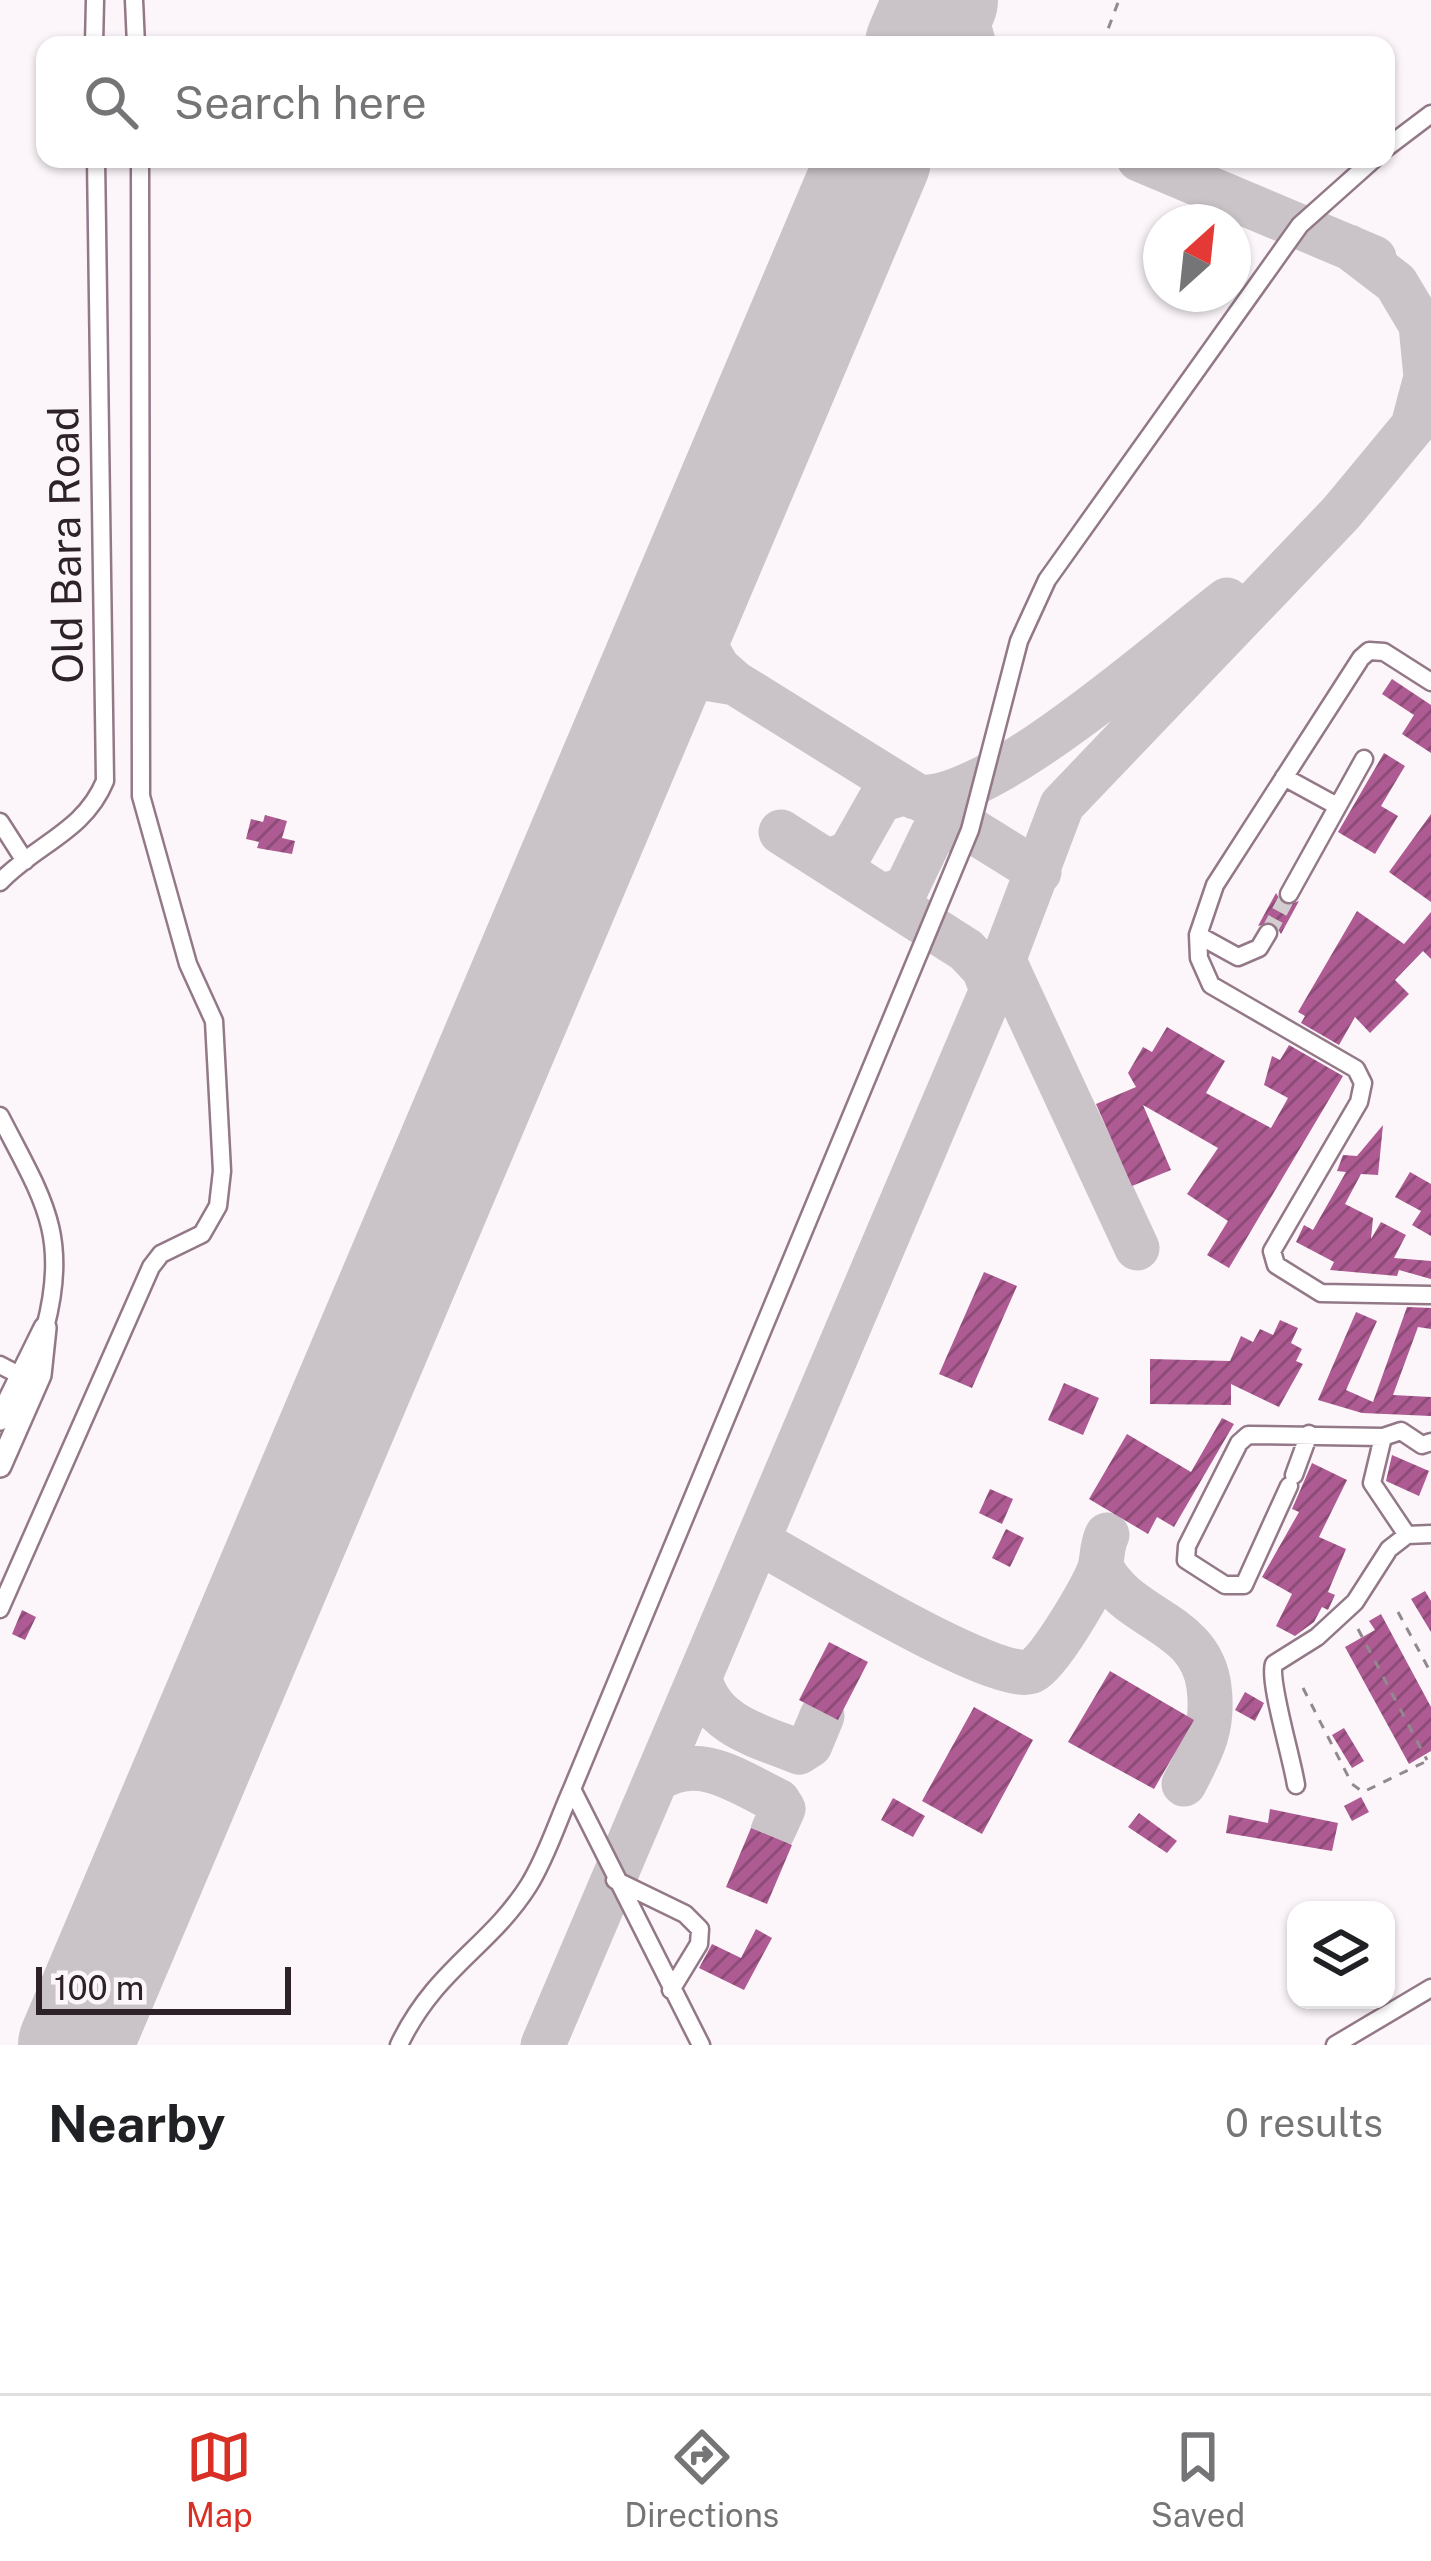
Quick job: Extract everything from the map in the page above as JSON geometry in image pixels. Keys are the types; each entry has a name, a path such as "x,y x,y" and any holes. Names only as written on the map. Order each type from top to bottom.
{"main road":[{"path":"0,1419 9,1370 45,1328"},
{"path":"0,1466 40,1375 45,1328"}],"street":[{"path":"94,0 94,36"},
{"path":"134,0 136,36"},
{"path":"1395,141 1431,114"},
{"name":"Old Bara Road","path":"0,882 77,825 95,805 104,781 96,168"},
{"path":"0,1610 151,1267 161,1255 202,1234 218,1206 222,1171 214,1021 188,964 142,796 140,168"},
{"path":"399,2045 416,2010 444,1974 500,1922 530,1883 572,1790 970,830 1028,615 1047,580 1300,225 1364,168"},
{"path":"1431,682 1384,652 1369,651 1215,885 1198,935 1199,958 1211,985 1357,1069 1363,1083 1359,1102 1272,1251 1276,1264 1321,1293 1431,1295"},
{"path":"1289,894 1364,759"},
{"path":"1284,776 1337,806"},
{"path":"0,822 25,861"},
{"path":"1198,935 1238,957 1259,948 1268,933"},
{"path":"0,1116 44,1201 59,1260 45,1328"},
{"path":"1309,1434 1244,1585 1226,1585 1186,1560 1187,1546 1244,1438 1309,1434 1383,1437 1401,1431 1422,1444 1431,1442"},
{"path":"1383,1437 1372,1483 1407,1535"},
{"path":"1296,1785 1290,1740 1270,1673 1274,1664 1317,1637 1354,1602 1380,1557 1407,1535 1431,1534"},
{"path":"572,1790 701,2045"},
{"path":"614,1880 685,1914 700,1929 699,1944 671,1990"},
{"path":"1335,2045 1431,1988"}],"path":[{"path":"1105,36 1119,0"},
{"path":"1398,1612 1431,1673"},
{"path":"1303,1688 1352,1784 1363,1792 1429,1760 1358,1629"}],"building":[{"path":"1392,679 1431,705 1431,753 1402,734 1414,715 1382,694"},
{"path":"1384,753 1405,766 1381,806 1398,816 1375,854 1338,832"},
{"path":"1431,814 1431,902 1389,872"},
{"path":"265,815 287,821 282,838 295,841 292,854 257,848 259,842 246,839 251,819 263,822"},
{"path":"1276,893 1284,906 1299,901 1281,934 1273,922 1258,926"},
{"path":"1357,911 1404,944 1431,912 1431,959 1423,951 1395,980 1409,994 1370,1033 1355,1017 1339,1045 1301,1023 1305,1016 1298,1012"},
{"path":"1167,1027 1225,1061 1206,1093 1271,1128 1288,1098 1264,1085 1272,1056 1280,1060 1289,1045 1343,1076 1229,1268 1207,1255 1228,1221 1187,1194 1218,1148 1143,1105 1171,1170 1132,1186 1096,1104 1136,1087 1128,1073 1143,1047 1152,1052"},
{"path":"1383,1125 1378,1175 1361,1174 1345,1204 1373,1218 1371,1239 1381,1222 1406,1235 1394,1258 1431,1261 1431,1279 1399,1270 1397,1276 1330,1270 1334,1262 1296,1242 1304,1225 1313,1230 1346,1172 1337,1171 1343,1155 1357,1156"},
{"path":"1410,1172 1431,1184 1431,1236 1412,1225 1421,1211 1395,1197"},
{"path":"984,1272 1017,1286 972,1388 939,1374"},
{"path":"1407,1307 1431,1308 1431,1329 1418,1327 1393,1395 1431,1397 1431,1416 1362,1413 1318,1400 1356,1312 1377,1321 1346,1390 1373,1402"},
{"path":"1280,1320 1298,1328 1291,1343 1302,1349 1296,1361 1303,1364 1279,1407 1231,1384 1231,1405 1150,1404 1150,1359 1230,1361 1241,1336 1253,1342 1260,1329 1273,1335"},
{"path":"1064,1383 1099,1398 1083,1435 1048,1420"},
{"path":"1222,1418 1234,1424 1174,1527 1157,1517 1148,1534 1089,1499 1127,1434 1191,1472"},
{"path":"1392,1455 1429,1471 1419,1496 1386,1481"},
{"path":"1312,1463 1347,1480 1319,1537 1346,1549 1328,1592 1335,1595 1328,1610 1322,1607 1314,1622 1295,1636 1276,1626 1292,1594 1262,1577 1299,1512 1292,1509"},
{"path":"990,1489 1013,1499 1002,1524 979,1513"},
{"path":"1006,1529 1024,1538 1010,1567 992,1558"},
{"path":"1425,1591 1431,1601 1431,1632 1411,1599"},
{"path":"22,1610 36,1617 25,1640 12,1634"},
{"path":"1381,1614 1431,1707 1431,1751 1409,1764 1345,1647 1375,1630 1369,1621"},
{"path":"829,1642 868,1662 838,1720 799,1700"},
{"path":"1110,1671 1194,1720 1154,1789 1068,1742"},
{"path":"1245,1692 1264,1703 1255,1721 1235,1710"},
{"path":"974,1707 1033,1740 982,1834 922,1801"},
{"path":"1344,1728 1364,1761 1352,1768 1332,1735"},
{"path":"1361,1797 1369,1812 1352,1821 1344,1806"},
{"path":"893,1798 925,1816 913,1837 881,1820"},
{"path":"1270,1809 1338,1823 1332,1851 1226,1833 1229,1815 1268,1823"},
{"path":"1139,1813 1177,1841 1167,1853 1128,1827"},
{"path":"751,1828 792,1845 767,1904 726,1887"},
{"path":"756,1929 772,1938 744,1990 699,1968 712,1944 741,1958"}],"taxiway":[{"path":"961,0 971,36"},
{"path":"859,196 883,168"},
{"path":"1160,168 1374,258"},
{"path":"543,2045 992,990 1062,805 1341,513 1413,426 1426,377 1421,325 1396,283 1349,247"},
{"path":"915,797 946,794 1029,752 1227,600"},
{"path":"683,608 718,668 735,683 1039,872"},
{"path":"654,676 674,673 735,683"},
{"path":"829,861 850,853 880,800 907,792"},
{"path":"883,896 906,889 932,835 960,824"},
{"path":"781,832 966,950 984,969 992,990"},
{"path":"1004,961 1137,1248"},
{"path":"759,1542 942,1643 1013,1671 1032,1671 1059,1640 1088,1593 1099,1571 1107,1535"},
{"path":"1101,1567 1128,1599 1193,1648 1203,1665 1209,1687 1208,1726 1184,1784"},
{"path":"700,1679 714,1708 726,1718 799,1752 810,1745 822,1716"},
{"path":"658,1779 688,1768 733,1779 778,1801 783,1809 773,1831"}],"runway":[{"path":"926,36 941,0"},
{"path":"75,2045 870,168"}],"tunnel":[{"path":"1268,933 1289,894"}]}
